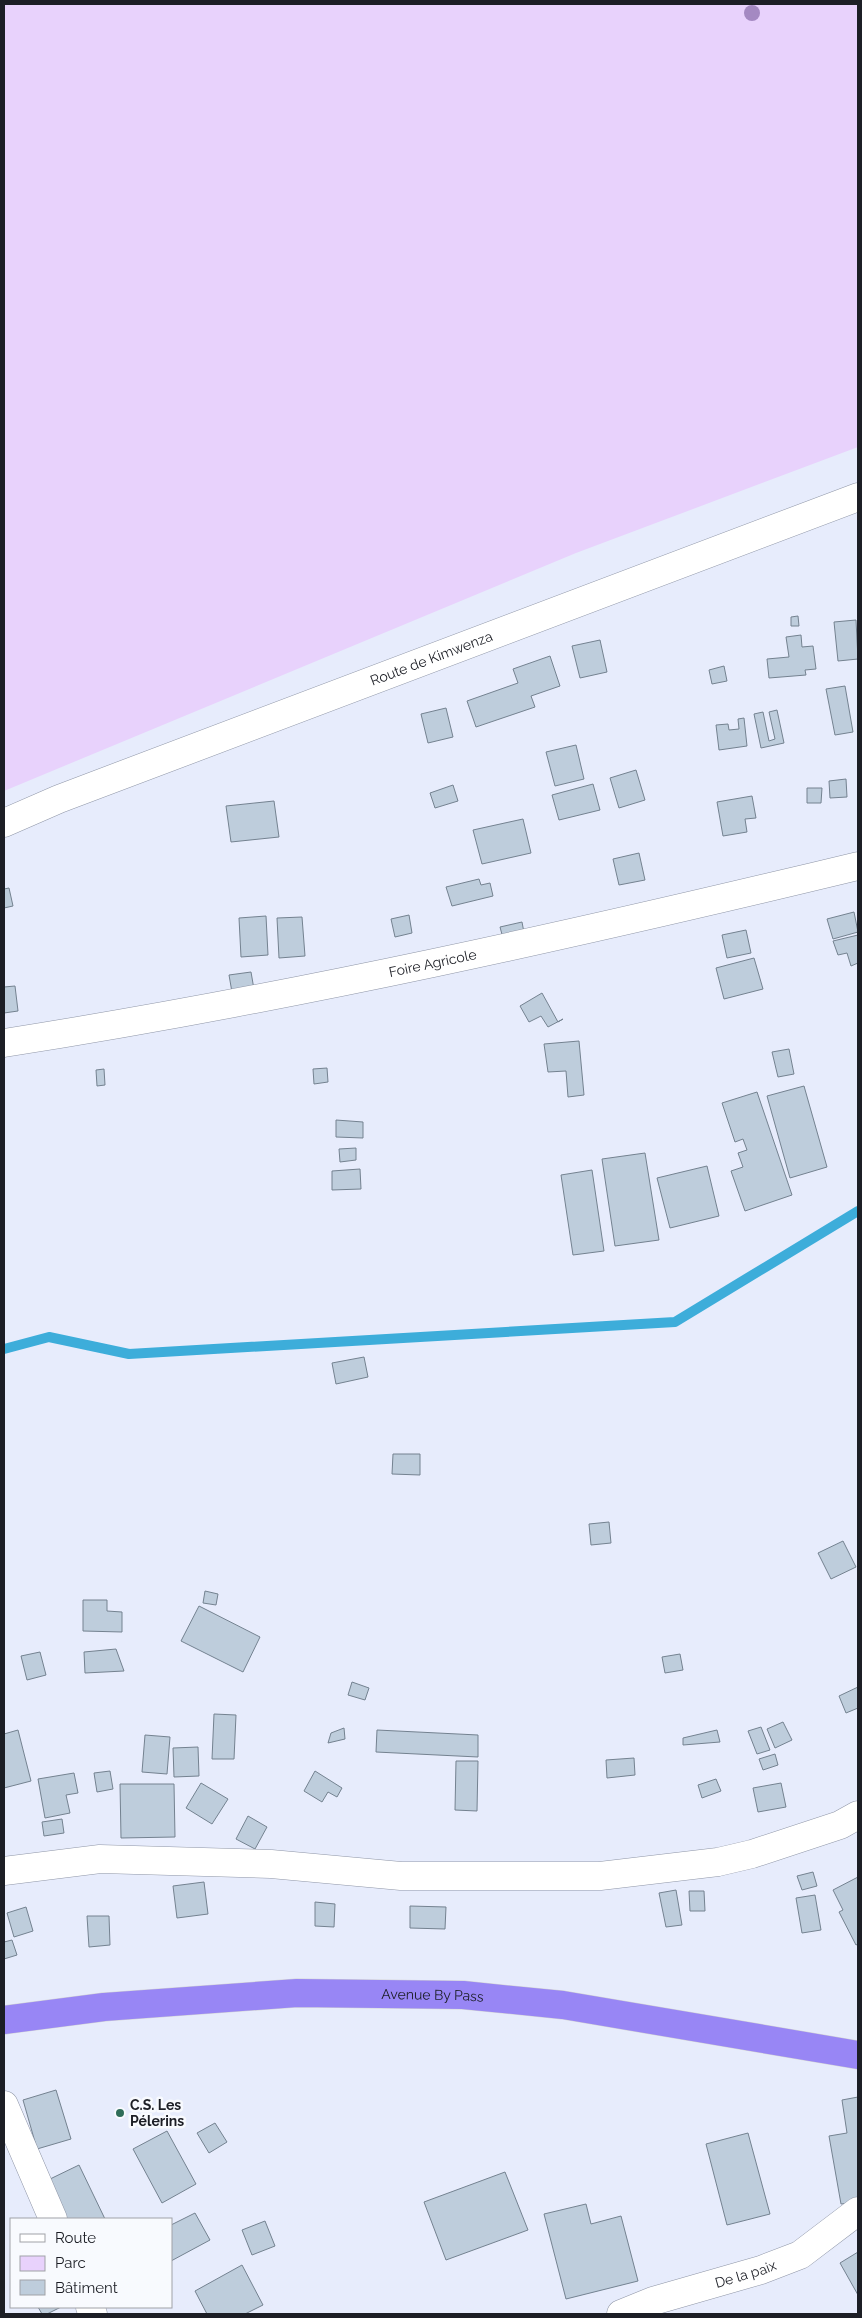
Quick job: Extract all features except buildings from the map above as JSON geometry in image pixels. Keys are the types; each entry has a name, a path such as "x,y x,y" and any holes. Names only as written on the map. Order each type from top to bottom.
{"highway":[{"name":"Avenue By Pass","path":"4,2020 104,2007 297,1993 462,1995 563,2005 858,2055"}],"street":[{"name":"Route de Kimwenza","path":"4,823 59,799 858,497"},
{"name":"Foire Agricole","path":"4,1042 152,1020 494,950 858,866"},
{"path":"4,1871 100,1859 271,1864 401,1876 600,1876 718,1862 752,1854 840,1825 858,1815"},
{"path":"4,2104 53,2218"},
{"name":"De la paix","path":"621,2314 653,2301 761,2270 800,2255 858,2211"}],"green space":[{"path":"4,4 858,4 858,447 576,553 4,791"}],"waterway":[{"path":"4,1349 49,1337 129,1354 675,1322 858,1211"}],"place":[{"name":"C.S. Les Pélerins","path":"120,2113"}]}
